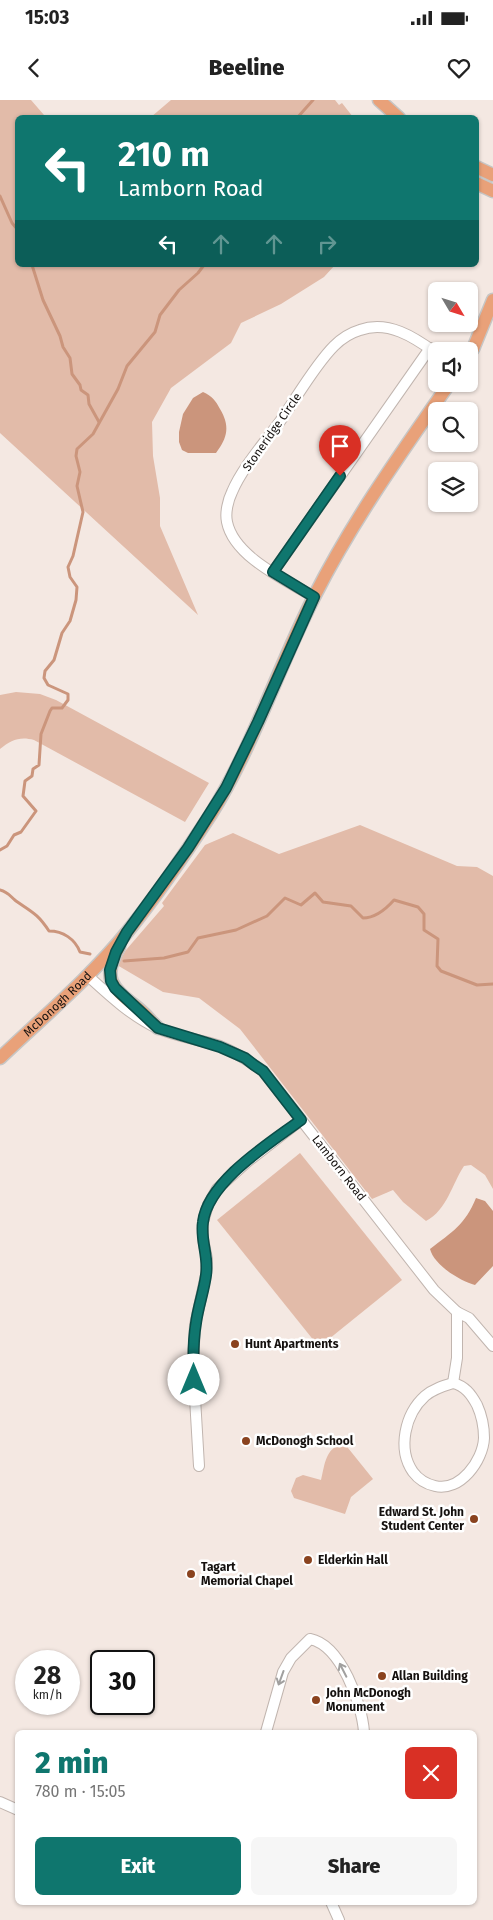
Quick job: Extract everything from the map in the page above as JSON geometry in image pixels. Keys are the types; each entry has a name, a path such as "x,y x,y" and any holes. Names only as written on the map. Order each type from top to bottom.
{"main road":[{"path":"379,100 397,115"},
{"path":"479,168 493,175"},
{"path":"479,184 493,191"},
{"path":"475,342 493,300"},
{"path":"478,342 493,320"},
{"name":"McDonogh Road","path":"0,1058 87,975 127,932 183,856 226,788 314,597 365,506 443,392"},
{"path":"127,932 112,962 111,981 122,997 141,1011 158,1028"}],"street":[{"name":"Stoneridge Circle","path":"314,597 273,572 238,545 227,521 231,493 325,356 346,336 361,329 391,328 408,335 428,348"},
{"path":"273,572 428,358"},
{"name":"Lamborn Road","path":"87,975 128,1011 158,1028 220,1047 245,1058 263,1071 434,1290 457,1312 470,1318 493,1346"},
{"path":"199,1466 193,1364 195,1325 206,1275 207,1258 203,1239 203,1222 208,1205 222,1183 301,1120"},
{"path":"452,1383 457,1358 457,1312"},
{"path":"452,1383 460,1385 470,1395 481,1413 484,1440 481,1453 466,1476 452,1485 441,1487 427,1484 417,1478 409,1466 405,1450 406,1429 413,1413 425,1396 440,1386 452,1383"},
{"path":"483,1424 493,1416"},
{"path":"267,1730 283,1672 291,1658 310,1639 324,1644 333,1652 357,1698 364,1730"},
{"path":"0,1802 15,1809"},
{"path":"0,1807 15,1810"},
{"path":"332,1905 339,1920"}],"shaded area":[{"path":"0,100 31,100 44,115 15,115 15,267 333,267 324,277 281,304 241,323 231,343 171,388 152,422 153,456 160,498 160,526 198,615 0,433"},
{"path":"171,100 335,100 339,105 342,103 351,115 153,115"},
{"path":"203,392 213,399 223,415 226,426 225,437 216,453 188,453 182,450 179,442 183,414 193,398"},
{"path":"16,692 40,694 56,700 209,783 185,822 34,740 24,738 16,740 0,749 0,695"},
{"path":"360,825 457,866 477,867 493,876 493,1189 485,1175 471,1165 464,1166 444,1204 426,1221 403,1202 393,1190 372,1199 240,1029 199,998 163,992 117,965 126,950 164,906 162,903 205,845 233,833 279,854"},
{"path":"300,1153 402,1280 319,1347 217,1220"},
{"path":"476,1198 485,1201 493,1211 493,1266 475,1285 448,1272 432,1255 430,1249 462,1222"},
{"path":"344,1443 373,1479 351,1497 345,1514 294,1498 291,1491 296,1478 303,1475 321,1480 329,1453 338,1445"}],"waterway":[{"path":"300,115 313,100"},
{"path":"0,196 15,226"},
{"path":"33,267 43,300 60,336 63,347 70,358 72,374 80,385 81,390 88,395 89,404 99,422"},
{"path":"0,850 7,846 14,835 21,832 36,811 23,796 25,781 32,776 33,769 39,765 41,734 50,711 52,708 62,708 68,700 68,694 48,685 44,678 45,671 54,660 62,633 70,621 76,600 77,587 70,577 68,567 73,556 83,512 77,486 80,472 76,456 77,449 93,434 118,389 127,366 155,332 160,315 179,290 202,267"},
{"path":"0,890 7,893 34,914 49,931 64,934 75,943 80,952 90,954"},
{"path":"124,961 164,958 188,952 198,938 236,930 267,916 285,898 301,905 315,893 323,902 351,906 363,918 380,912 394,900 418,907 424,914 424,930 438,939 437,966 441,971 477,985 493,984"}],"place":[{"name":"Hunt Apartments","path":"235,1344"},
{"name":"McDonogh School","path":"246,1441"},
{"name":"Edward St. John Student Center","path":"474,1519"},
{"name":"Elderkin Hall","path":"308,1560"},
{"name":"Tagart Memorial Chapel","path":"191,1574"},
{"name":"Allan Building","path":"382,1676"},
{"name":"John McDonogh Monument","path":"316,1700"}],"route":[{"path":"194,1380 195,1325 206,1275 207,1258 203,1239 203,1222 208,1205 217,1189 228,1178 301,1120 263,1071 245,1058 220,1047 171,1034 158,1028 141,1011 122,997 111,981 110,970 116,952 127,932 162,886 212,812 252,736 314,597 273,572 340,476"}]}
